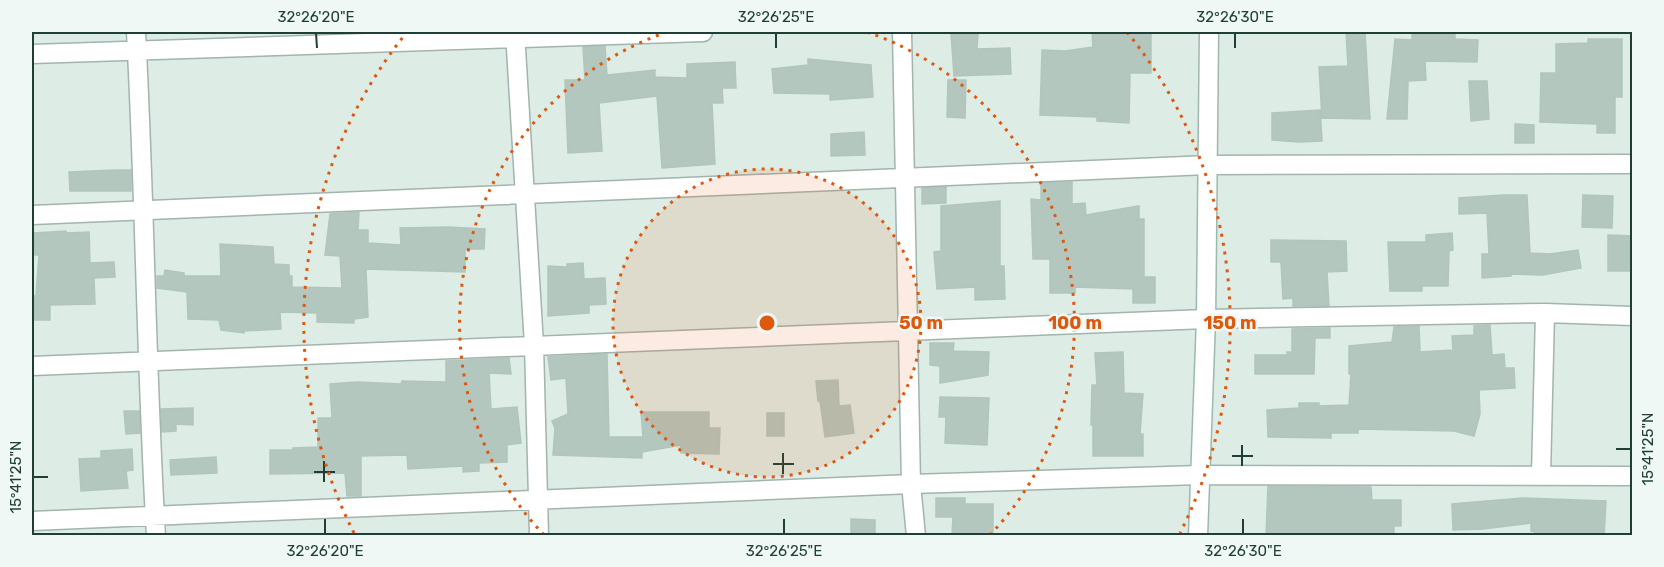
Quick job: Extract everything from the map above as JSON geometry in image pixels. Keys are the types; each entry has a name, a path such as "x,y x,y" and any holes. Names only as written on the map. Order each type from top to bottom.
{"street":[{"path":"32,54 136,40 703,32"},
{"path":"902,32 911,484 916,536"},
{"path":"1198,536 1206,319 1209,32"},
{"path":"515,35 534,345 539,536"},
{"path":"136,40 144,212 147,361 156,536"},
{"path":"32,215 1208,165 1632,164"},
{"path":"1541,475 1545,313"},
{"path":"32,366 1206,319 1545,313 1632,316"},
{"path":"32,521 911,484 1200,475 1632,476"}],"building":[{"path":"1092,32 1151,32 1151,73 1130,73 1129,123 1097,121 1097,117 1040,115 1042,50 1065,51 1093,47"},
{"path":"1346,32 1365,32 1370,119 1322,118 1319,67 1348,66"},
{"path":"951,33 978,34 977,49 1010,48 1011,74 954,76"},
{"path":"1412,33 1455,34 1455,39 1478,40 1477,62 1425,61 1426,80 1408,81 1407,119 1387,119 1395,39 1412,40"},
{"path":"1588,39 1622,39 1622,97 1615,97 1615,133 1597,133 1597,124 1540,122 1541,73 1556,73 1556,44 1588,43"},
{"path":"605,46 607,75 655,70 655,77 687,78 687,64 735,62 736,88 722,88 723,103 712,103 715,164 662,168 657,96 599,103 602,151 568,153 565,80 585,80 583,47"},
{"path":"808,59 871,65 873,97 830,100 830,94 774,93 772,69 808,65"},
{"path":"948,80 966,80 965,118 947,117"},
{"path":"1469,81 1487,81 1489,119 1471,121"},
{"path":"1320,110 1322,141 1272,140 1272,113"},
{"path":"1515,124 1534,125 1534,143 1515,143"},
{"path":"864,132 865,155 831,156 831,134"},
{"path":"131,170 131,191 70,191 69,172"},
{"path":"1072,182 1072,204 1085,203 1086,215 1139,206 1139,219 1144,219 1144,277 1155,277 1155,303 1133,303 1133,289 1075,287 1075,293 1050,293 1050,259 1033,259 1031,199 1041,200 1041,183"},
{"path":"946,187 946,203 922,204 922,188"},
{"path":"1527,195 1530,253 1550,254 1578,250 1581,268 1543,275 1511,274 1511,276 1482,278 1482,254 1489,254 1487,213 1459,214 1459,198"},
{"path":"1583,195 1613,196 1612,228 1582,227"},
{"path":"1000,201 1000,266 1004,266 1005,299 975,300 975,287 937,289 934,252 941,251 941,206"},
{"path":"359,212 358,230 368,230 368,243 401,245 400,228 449,227 485,229 484,249 465,249 465,272 366,269 368,317 354,319 354,323 317,322 317,313 280,312 281,329 244,331 244,333 221,330 219,320 188,319 187,292 157,288 157,276 164,276 165,270 184,273 184,276 221,276 220,244 273,247 274,264 289,265 292,287 342,288 340,256 325,255 330,214"},
{"path":"66,231 66,233 89,232 90,263 114,262 115,277 94,278 95,304 50,305 50,320 32,320 32,296 36,296 39,255 35,255 34,233"},
{"path":"1452,233 1453,250 1449,251 1448,286 1422,286 1422,291 1390,291 1388,242 1426,242 1426,235"},
{"path":"1608,235 1632,236 1632,271 1608,271"},
{"path":"1271,240 1346,241 1347,271 1327,272 1329,306 1293,306 1293,298 1283,299 1281,262 1271,262"},
{"path":"583,263 584,279 605,278 606,304 589,305 589,313 548,316 548,266 567,267 567,264"},
{"path":"1490,325 1492,355 1504,354 1505,368 1514,368 1515,388 1479,390 1480,414 1474,436 1454,431 1358,429 1358,433 1331,433 1331,438 1268,437 1267,410 1299,408 1299,403 1319,403 1319,406 1349,405 1351,374 1349,374 1349,346 1392,342 1394,327 1419,326 1420,352 1453,350 1452,336 1474,335 1474,326"},
{"path":"1330,328 1330,338 1315,338 1314,374 1255,374 1255,355 1287,355 1287,352 1292,352 1292,329"},
{"path":"930,343 954,343 953,351 989,352 988,375 940,383 940,366 930,365"},
{"path":"1123,352 1124,393 1143,394 1140,434 1143,434 1143,456 1093,456 1092,385 1097,385 1095,353"},
{"path":"607,354 609,437 643,437 641,412 709,412 709,428 720,428 719,454 681,453 681,445 642,452 642,458 553,455 555,428 552,421 568,414 566,378 551,380 548,357"},
{"path":"509,358 511,374 489,373 491,409 517,407 521,443 507,445 507,462 479,463 479,471 463,472 463,466 408,469 407,455 361,456 361,496 347,496 345,473 270,474 270,450 318,447 318,418 332,418 330,384 446,382 446,361"},
{"path":"838,380 839,406 850,405 854,433 825,437 816,381"},
{"path":"940,397 989,398 987,445 945,443 946,417 939,417"},
{"path":"193,408 193,425 176,424 176,431 162,432 161,409"},
{"path":"124,411 139,411 140,433 126,434"},
{"path":"767,413 784,413 784,436 767,436"},
{"path":"132,449 133,470 126,471 128,488 81,491 79,459 101,458 101,451"},
{"path":"216,457 217,473 171,475 170,460"},
{"path":"1268,486 1371,487 1372,500 1401,500 1401,526 1394,526 1394,536 1266,536"},
{"path":"936,498 965,498 965,504 993,504 993,536 952,536 953,517 936,517"},
{"path":"1523,498 1606,501 1604,536 1535,536 1534,530 1531,531 1531,523 1453,530 1452,504"},
{"path":"851,519 875,520 875,536 851,536"}]}
